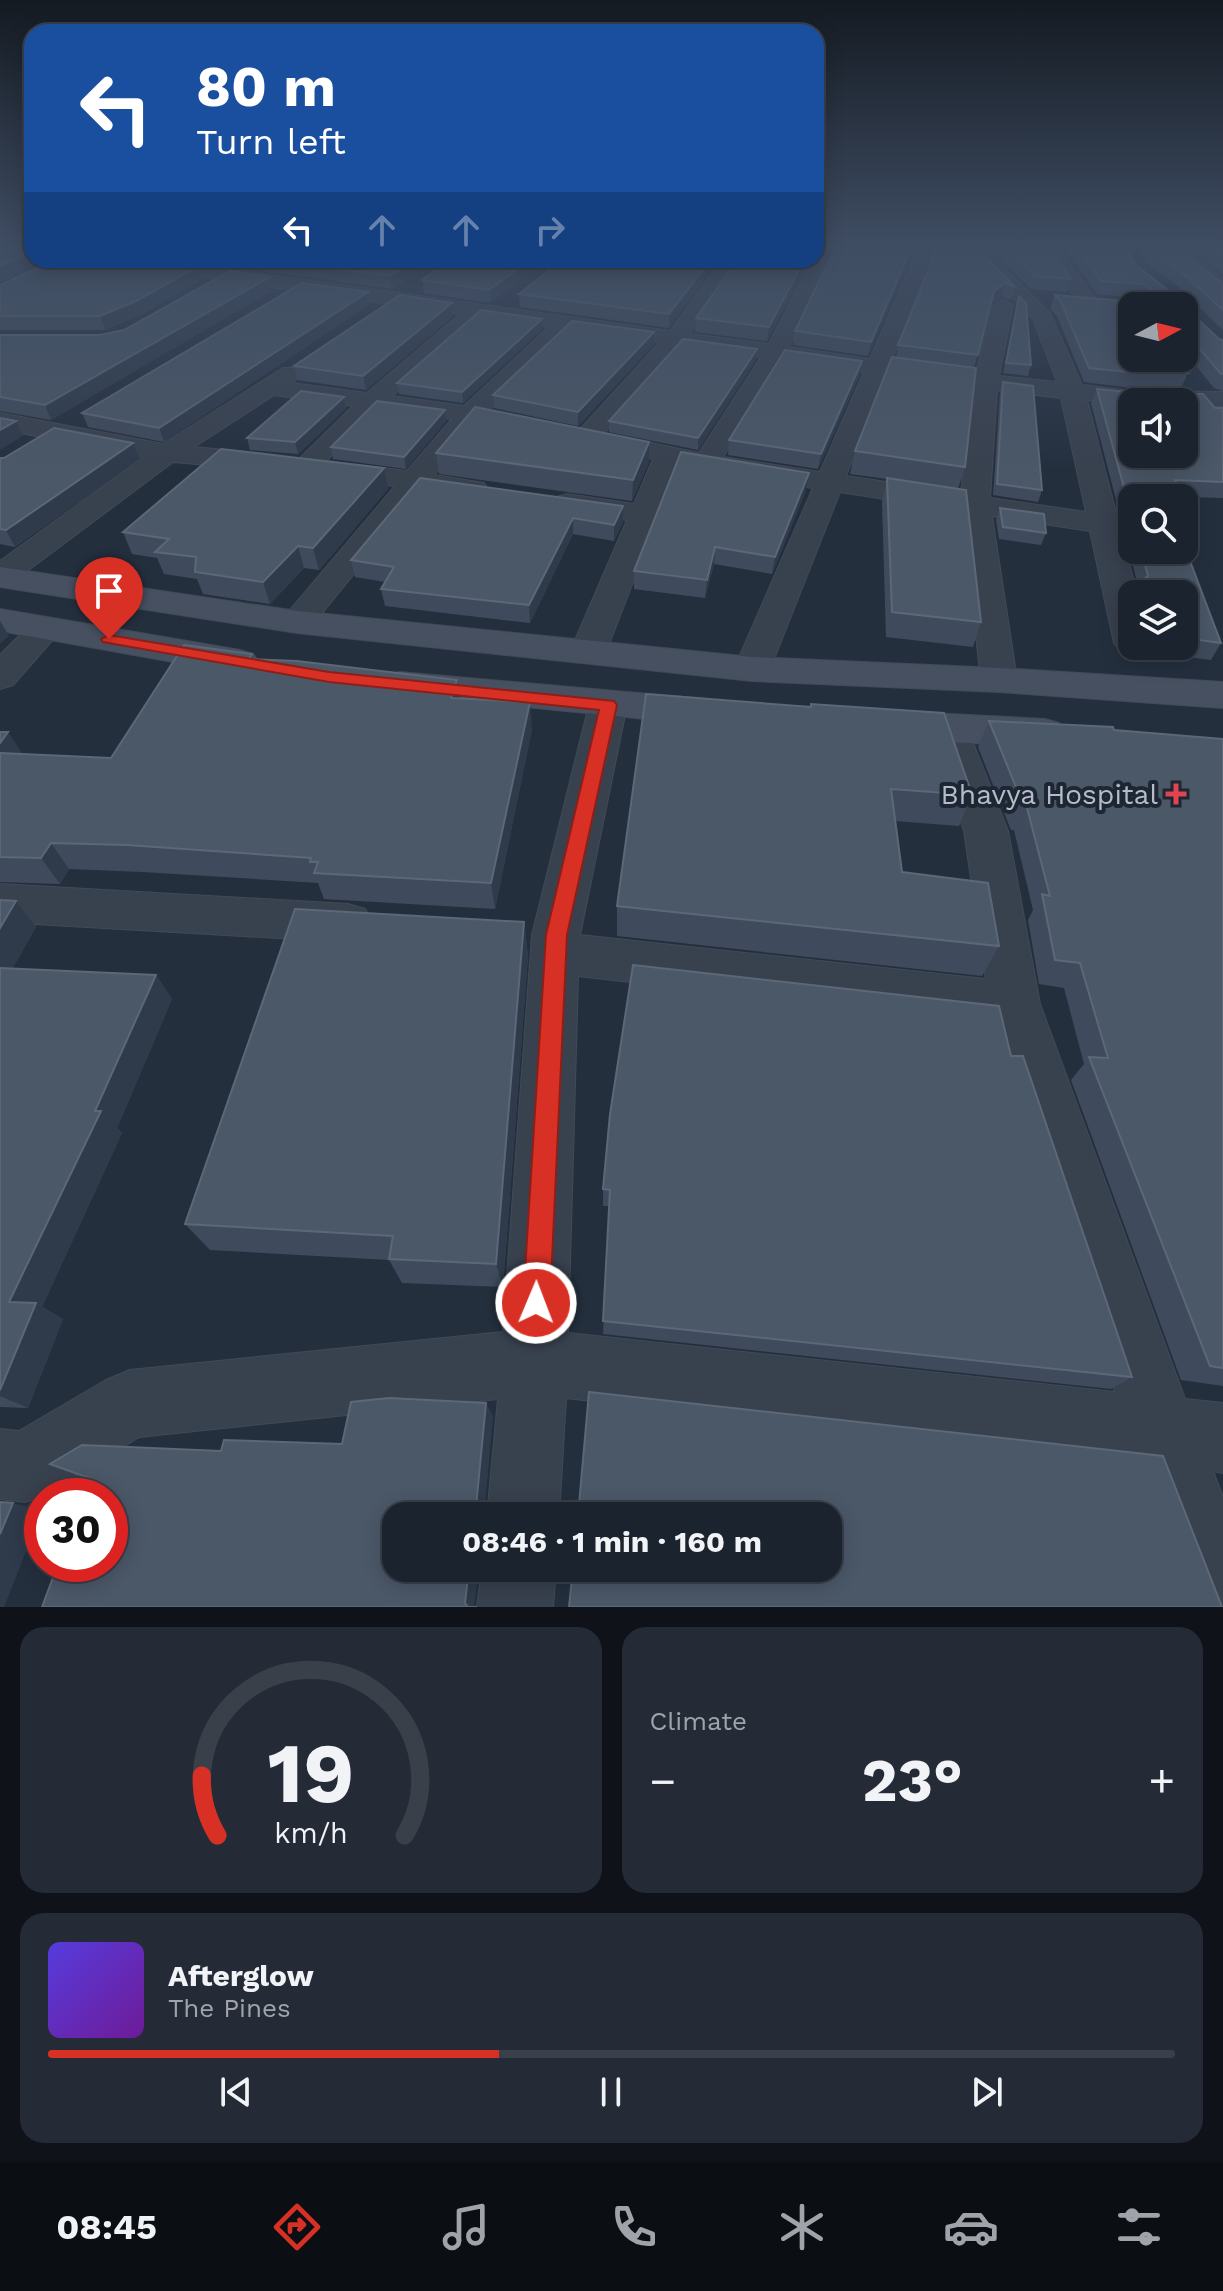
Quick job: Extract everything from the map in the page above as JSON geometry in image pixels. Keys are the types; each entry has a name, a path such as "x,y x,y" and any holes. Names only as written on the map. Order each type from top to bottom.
{"street":[{"path":"306,466 372,401 474,321"},
{"path":"297,622 470,414 568,321 986,382 1132,398 1205,392 1223,422"},
{"path":"587,436 677,337 687,321"},
{"path":"706,463 776,352 791,321"},
{"path":"752,669 898,321"},
{"path":"999,680 976,504 986,382 1007,321"},
{"path":"1045,321 1072,391 1118,587"},
{"path":"0,576 167,453 309,360"},
{"path":"270,387 470,414 706,463 1103,524"},
{"path":"22,451 80,415"},
{"path":"0,421 167,453 306,466 506,494"},
{"path":"588,652 669,453"},
{"path":"537,498 644,514"},
{"path":"0,576 297,622 752,669 999,680 1223,695"},
{"path":"0,620 282,669"},
{"path":"0,677 46,628"},
{"path":"1136,660 1144,692"},
{"path":"360,680 608,705 748,715"},
{"path":"524,1502 535,1362 540,940 608,705"},
{"path":"857,722 1077,735"},
{"path":"950,729 986,831 1015,1004 1193,1435 1223,1593"},
{"path":"0,903 397,926"},
{"path":"540,940 1015,1004"},
{"path":"0,1464 25,1467 130,1404 535,1362 1193,1435"},
{"path":"515,1607 518,1582"}],"building":[{"path":"140,321 193,321 45,405 0,397 0,335 100,335 124,330"},
{"path":"238,321 323,321 159,428 82,413"},
{"path":"361,321 430,321 363,376 294,366"},
{"path":"468,321 540,321 462,392 397,383"},
{"path":"572,321 654,332 578,412 493,395"},
{"path":"720,321 772,321 769,327"},
{"path":"800,321 880,321 871,342 795,331"},
{"path":"908,321 987,321 978,355 898,345"},
{"path":"1014,321 1027,321 1031,365 1006,363"},
{"path":"1069,321 1118,321 1118,371 1089,368"},
{"path":"1198,321 1223,340 1221,374 1198,347"},
{"path":"683,339 757,349 698,438 609,421"},
{"path":"785,350 862,361 821,454 729,440"},
{"path":"892,357 976,368 965,467 855,451"},
{"path":"1128,372 1188,373 1138,373"},
{"path":"1003,382 1033,386 1042,490 997,484"},
{"path":"1097,389 1118,391 1118,466"},
{"path":"301,391 344,397 295,442 247,438"},
{"path":"1198,394 1203,394 1215,408 1223,408 1223,482 1175,480 1177,484 1123,484 1119,468 1198,468"},
{"path":"377,401 445,410 404,457 331,447"},
{"path":"475,407 649,442 633,480 436,453"},
{"path":"0,418 16,421 0,430"},
{"path":"54,428 133,443 6,530 0,529 0,458"},
{"path":"221,449 384,468 313,548 298,546 263,582 195,572 196,557 155,552 169,539 123,532"},
{"path":"681,452 809,473 775,557 715,547 707,580 634,571"},
{"path":"420,478 623,506 614,525 573,518 529,605 381,589 394,567 351,560"},
{"path":"887,478 966,490 981,622 892,612"},
{"path":"1000,508 1044,514 1046,533 1003,527"},
{"path":"1145,564 1191,564 1197,580 1143,580 1148,576"},
{"path":"1198,582 1221,643 1198,640"},
{"path":"184,645 252,654 249,659 297,661 457,680 451,698 530,702 491,883 314,873 318,862 310,862 311,858 127,845 51,843 41,858 0,857 0,753 111,758"},
{"path":"646,694 811,707 811,704 944,713 972,795 891,789 902,872 988,883 999,946 617,906"},
{"path":"989,721 1113,727 1114,730 1223,739 1223,1368 1210,1366 1089,1057 1108,1058 1080,963 1055,960 1042,894 1050,896 1026,804 1023,804"},
{"path":"0,732 8,732 0,743"},
{"path":"0,900 16,901 0,928"},
{"path":"295,909 524,922 496,1264 389,1259 393,1236 185,1224"},
{"path":"633,965 999,1006 1011,1056 1023,1056 1132,1377 603,1321 610,1190 603,1189 610,1114"},
{"path":"0,968 156,975 95,1111 101,1111 9,1302 36,1303 0,1390"},
{"path":"589,1392 1163,1456 1222,1607 569,1607 572,1582 842,1582 842,1502 579,1502"},
{"path":"389,1398 486,1403 476,1502 382,1502 382,1582 467,1582 465,1603 468,1607 42,1607 51,1582 128,1582 128,1478 89,1478 50,1464 82,1445 221,1451 224,1440 342,1444 351,1402"},
{"path":"0,1502 13,1503 0,1534"}],"place":[{"name":"Bhavya Hospital","path":"1176,794"}],"route":[{"path":"109,639 329,677 608,705 556,935 536,1303"}]}
